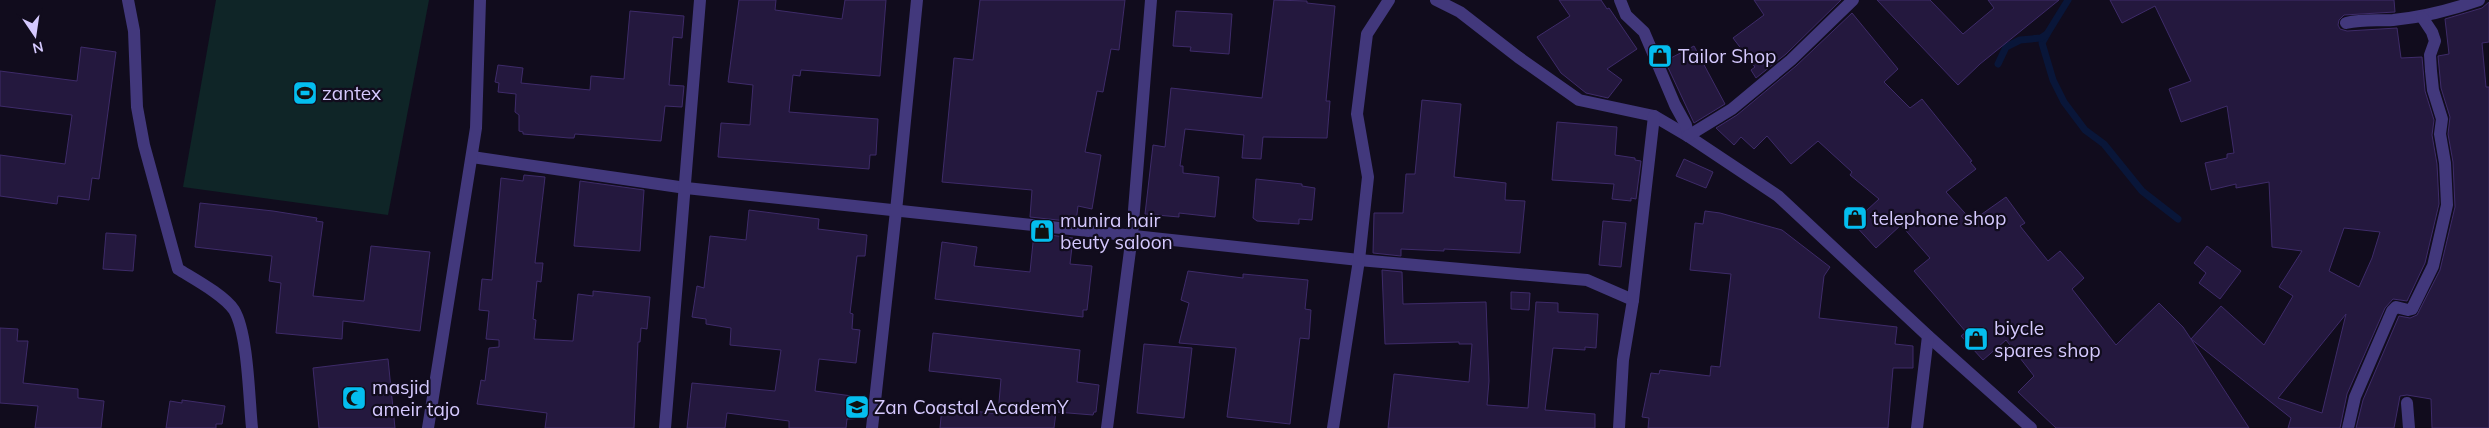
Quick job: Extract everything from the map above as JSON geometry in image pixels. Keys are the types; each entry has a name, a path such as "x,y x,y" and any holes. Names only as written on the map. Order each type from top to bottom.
{"street":[{"path":"128,0 134,31 137,107 144,145 178,269 234,310 242,335 252,428"},
{"path":"428,428 476,128 480,0"},
{"path":"665,428 700,0"},
{"path":"872,428 917,0"},
{"path":"1107,428 1132,235 1151,0"},
{"path":"1333,428 1359,260 1368,177 1357,114 1367,34 1389,0"},
{"path":"1436,0 1460,12 1518,57 1579,100 1654,116 1688,136 1778,196 1928,336 2031,428"},
{"path":"1620,0 1626,15 1644,32 1686,125 1688,136"},
{"path":"1688,136 1739,103 1791,60 1853,0"},
{"path":"2346,23 2363,19 2382,20 2422,16 2469,5 2479,0"},
{"path":"2348,428 2355,397 2392,311 2396,307 2408,310 2412,308 2425,286 2432,266 2447,205 2445,162 2440,134 2442,119 2433,90 2431,71 2430,55 2435,41 2422,16"},
{"path":"1619,428 1623,360 1633,300 1654,116"},
{"path":"472,157 686,188 1359,260 1587,280 1633,300"},
{"path":"1917,428 1928,336"},
{"path":"2407,403 2409,428"}],"green space":[{"name":"zantex","path":"216,0 429,0 388,215 183,187"}],"building":[{"path":"739,0 776,0 775,10 842,19 845,0 886,0 880,76 801,70 800,76 793,75 789,112 878,119 876,155 870,155 869,169 718,157 721,123 750,125 753,85 728,82"},
{"path":"980,0 1125,0 1119,50 1111,49 1103,92 1097,91 1085,152 1101,155 1092,209 1078,206 1076,222 1030,217 1032,190 942,182 954,58 973,60"},
{"path":"1274,0 1307,1 1307,3 1335,6 1326,101 1330,101 1327,138 1263,137 1261,159 1242,158 1244,135 1185,129 1180,166 1183,166 1183,173 1219,177 1215,217 1179,213 1179,217 1145,214 1153,145 1165,147 1171,88 1262,98"},
{"path":"1559,0 1601,0 1607,9 1609,8 1637,49 1607,69 1622,80 1608,98 1586,93 1561,73 1537,37 1570,16"},
{"path":"1754,0 1841,0 1786,54 1756,78 1751,70 1755,67 1733,38 1764,15"},
{"path":"1877,0 1930,0 1963,34 1994,8 1988,0 2059,0 1980,64 1958,85"},
{"path":"2110,0 2394,0 2395,12 2344,15 2339,20 2338,25 2340,29 2347,31 2397,28 2401,58 2422,57 2425,91 2434,120 2432,135 2437,164 2439,204 2425,263 2407,301 2393,299 2385,308 2347,394 2340,428 2288,428 2291,418 2191,339 2221,306 2264,345 2293,296 2279,287 2302,251 2272,247 2269,182 2236,188 2236,184 2211,190 2205,163 2227,158 2227,154 2234,153 2227,106 2181,122 2169,89 2191,81 2155,6 2122,23","holes":["2344,228 2380,232 2372,258 2359,287 2329,271","2346,314 2322,413 2278,398"]},
{"path":"2489,2 2489,42 2482,43 2486,87 2489,87 2489,428 2432,428 2431,399 2407,395 2400,396 2394,428 2356,428 2363,400 2399,316 2410,318 2417,315 2440,270 2455,207 2453,162 2448,134 2450,117 2441,88 2438,56 2449,54 2445,19 2482,8"},
{"path":"630,11 684,16 682,38 673,37 669,85 684,86 682,107 665,106 661,141 575,134 574,138 569,138 523,134 523,132 519,131 519,115 515,112 516,94 498,92 499,83 495,82 498,65 523,68 521,83 590,90 591,76 624,79"},
{"path":"1176,11 1232,14 1229,54 1190,51 1191,47 1173,46"},
{"path":"1852,13 1898,69 1884,82 1910,108 1922,99 1972,161 1970,162 1976,169 1946,192 1972,221 2006,197 2025,223 2020,226 2048,261 2060,251 2084,278 2072,289 2116,345 2159,303 2183,327 2249,428 2056,428 2018,392 2034,376 2006,340 1983,360 1961,336 1966,332 1914,271 1930,258 1901,225 1876,248 1853,223 1879,199 1850,175 1852,172 1818,141 1791,164 1767,136 1754,149 1741,137 1734,145 1716,128 1737,115 1796,66"},
{"path":"1694,46 1725,104 1694,123 1665,61"},
{"path":"81,47 116,52 99,179 92,178 89,200 58,196 57,204 0,196 0,155 65,164 72,115 0,106 0,71 77,81"},
{"path":"1422,100 1461,104 1454,177 1506,183 1505,200 1525,201 1520,253 1401,249 1401,256 1373,253 1374,213 1403,213 1406,174 1415,174"},
{"path":"1557,122 1617,127 1615,155 1635,158 1635,160 1641,161 1636,199 1631,198 1631,201 1612,199 1614,184 1552,180"},
{"path":"1684,159 1713,172 1706,188 1676,176"},
{"path":"524,175 545,177 535,263 543,263 541,282 537,281 533,319 536,320 534,339 573,341 578,294 593,296 593,291 650,297 647,329 641,328 640,342 638,342 634,428 545,428 547,413 477,404 481,380 485,381 489,348 499,347 499,340 486,339 489,311 479,310 482,279 492,280 501,178 523,181"},
{"path":"1256,179 1302,184 1302,186 1315,188 1312,220 1299,219 1299,224 1257,221 1253,218"},
{"path":"580,181 644,190 640,251 574,246"},
{"path":"200,203 273,211 317,218 316,221 323,222 313,296 364,301 371,246 430,252 420,331 343,321 342,339 276,333 281,283 269,281 272,256 195,247"},
{"path":"749,210 819,219 818,229 867,235 865,256 857,256 850,313 853,314 852,329 860,330 856,363 819,359 815,391 867,398 865,418 847,419 846,428 789,428 789,421 727,413 725,428 687,428 692,383 775,391 781,350 730,345 731,328 706,324 706,319 692,317 697,286 704,288 710,236 746,240"},
{"path":"1705,211 1720,213 1782,230 1830,267 1824,276 1819,318 1897,327 1895,344 1913,346 1913,368 1893,368 1888,428 1648,428 1649,418 1642,417 1651,373 1659,374 1660,370 1710,376 1711,366 1720,367 1731,274 1690,270 1695,223 1703,224"},
{"path":"1603,221 1626,223 1621,267 1599,265"},
{"path":"106,233 136,235 133,271 103,269"},
{"path":"1034,233 1073,238 1070,264 1092,266 1087,310 1083,310 1083,317 935,299 942,242 977,247 974,266 1030,272"},
{"path":"2207,246 2241,271 2220,299 2199,283 2206,273 2194,263"},
{"path":"1382,270 1402,272 1403,304 1486,302 1489,381 1487,405 1528,408 1536,302 1558,303 1558,312 1598,314 1596,348 1585,347 1585,350 1553,348 1545,410 1595,414 1595,428 1388,428 1394,374 1469,382 1472,344 1459,344 1459,342 1385,344"},
{"path":"1188,271 1243,278 1243,274 1308,280 1305,309 1311,310 1309,339 1300,338 1290,424 1227,417 1236,348 1179,343 1189,303 1181,300"},
{"path":"1511,292 1530,293 1529,310 1511,309"},
{"path":"0,328 18,329 17,341 28,341 23,383 78,389 78,398 104,401 101,428 35,428 38,406 0,403"},
{"path":"933,333 1080,350 1077,382 1099,385 1096,412 1093,415 1056,412 1054,428 940,428 942,407 998,414 1001,379 929,371"},
{"path":"1144,344 1192,348 1184,418 1137,413"},
{"name":"masjid ameir tajo","path":"388,359 395,428 319,428 313,368"},
{"path":"182,400 225,406 222,424 216,424 216,428 166,428 170,401 182,403"}],"waterway":[{"path":"1998,64 2006,47 2020,40 2041,38 2047,34 2068,0"},
{"path":"2047,34 2042,43 2053,80 2064,102 2085,130 2104,144 2142,191 2178,219"}],"place":[{"name":"Tailor Shop","path":"1660,56"},
{"name":"zantex","path":"305,93"},
{"name":"telephone shop","path":"1855,218"},
{"name":"munira hair beuty saloon","path":"1042,231"},
{"name":"biycle spares shop","path":"1976,339"},
{"name":"masjid ameir tajo","path":"354,398"},
{"name":"Zan Coastal AcademY","path":"857,407"}]}
